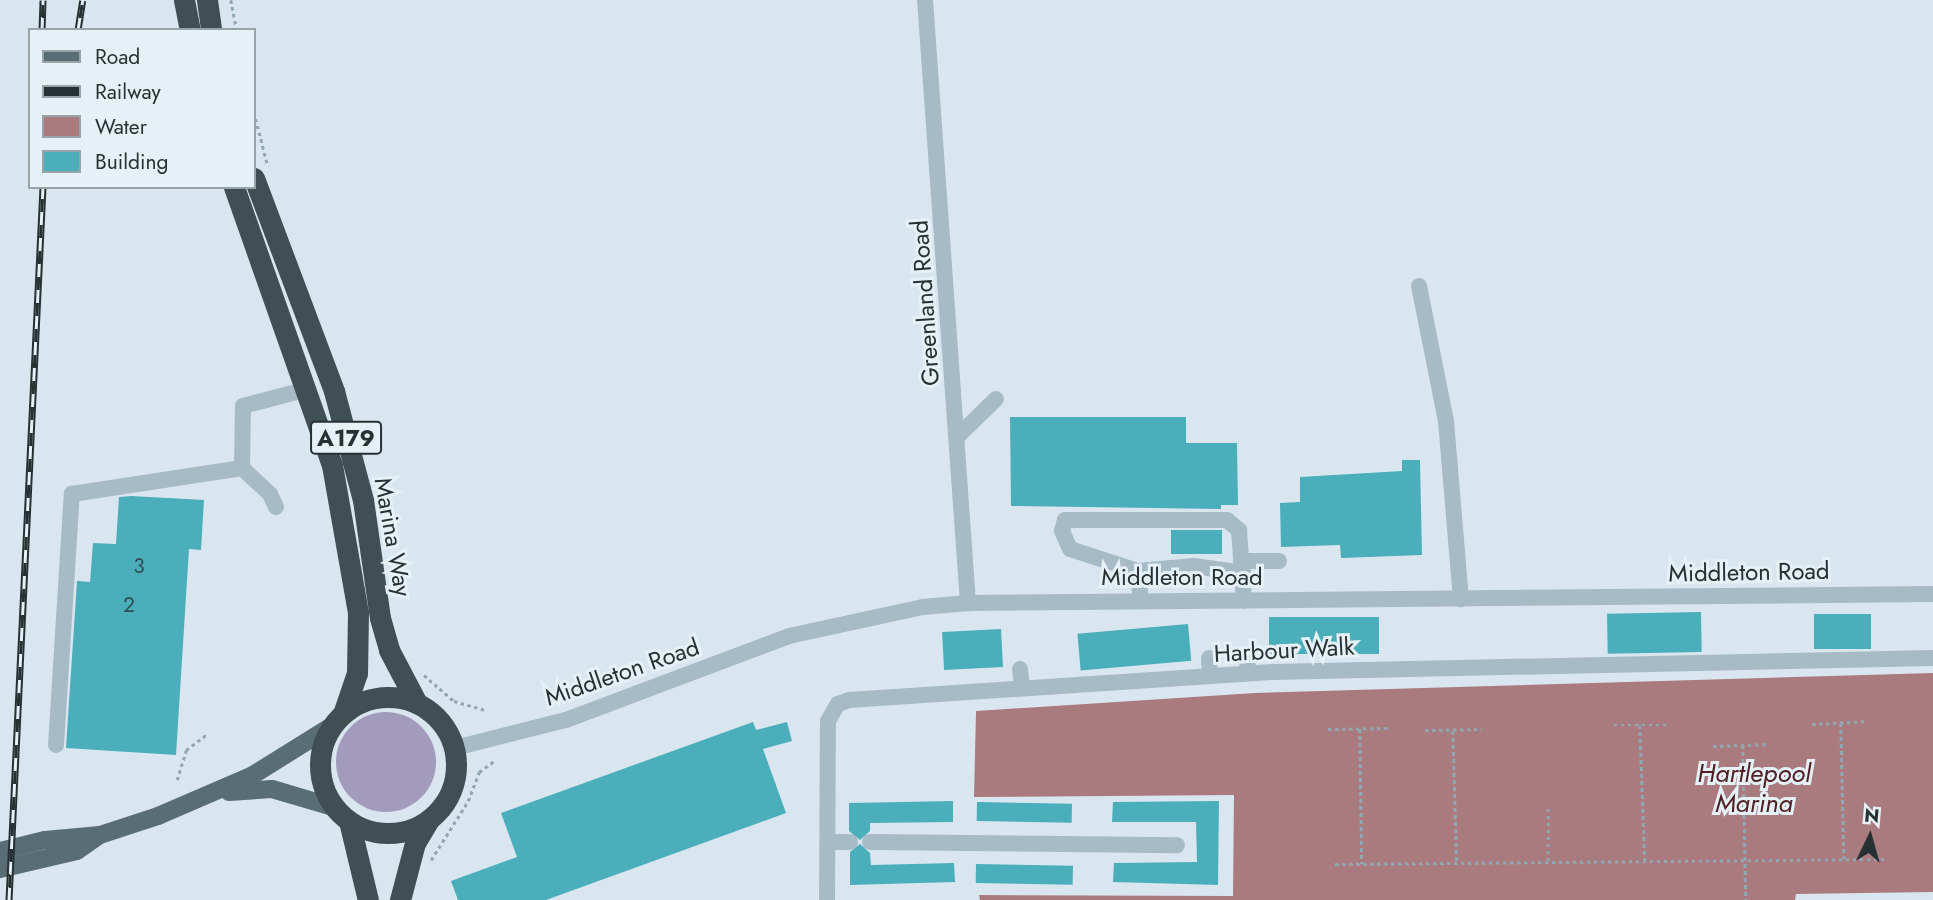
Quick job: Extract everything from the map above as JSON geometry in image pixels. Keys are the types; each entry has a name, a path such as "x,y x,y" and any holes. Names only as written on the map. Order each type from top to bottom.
{"highway":[{"path":"184,0 190,28"},
{"path":"207,0 211,28"},
{"name":"Marina Way","path":"256,183 334,391 363,500 380,618 389,650 417,703"},
{"name":"Marina Way","path":"235,189 308,389 332,465 358,612 357,673 337,719"},
{"path":"337,719 379,696 417,703"},
{"name":"A179","path":"417,703 434,714 455,748"},
{"name":"A179","path":"337,719 319,768 341,814 368,900"},
{"path":"400,900 415,843 453,787 455,748"},
{"path":"341,814 368,831 390,833 430,818"}],"main road":[{"path":"0,869 78,851 100,835 212,794 289,754 337,719"},
{"path":"212,794 272,789 341,814"},
{"path":"0,851 45,839 100,835"}],"street":[{"name":"Greenland Road","path":"925,0 968,603"},
{"path":"1419,286 1446,421 1461,599"},
{"path":"276,507 270,494 243,468 243,406 308,389"},
{"path":"958,436 996,399"},
{"path":"56,745 72,494 243,468"},
{"path":"1244,601 1243,567 1239,530 1227,520 1065,520 1062,531 1070,549 1138,571 1194,566 1243,567 1279,561"},
{"path":"1138,571 1141,601"},
{"name":"Middleton Road","path":"455,748 566,720 789,636 852,620 968,603 1933,594"},
{"path":"1247,655 1248,673"},
{"path":"1209,658 1210,676"},
{"name":"Harbour Walk","path":"827,900 828,721 838,704 1022,688 1058,678 1210,676 1452,665 1933,658"},
{"path":"1020,669 1022,688"},
{"path":"828,842 850,842"},
{"path":"870,842 1177,845"}],"path":[{"path":"231,0 237,28"},
{"path":"422,672 454,701 486,710"},
{"path":"1812,724 1868,721"},
{"path":"1841,723 1844,859"},
{"path":"1614,725 1669,725"},
{"path":"1640,725 1645,861"},
{"path":"1328,729 1388,727"},
{"path":"1360,729 1362,864"},
{"path":"1425,730 1482,729"},
{"path":"1453,731 1457,863"},
{"path":"177,780 186,750 205,736"},
{"path":"1713,746 1769,744"},
{"path":"1743,745 1746,900"},
{"path":"426,869 468,801 479,772 494,761"},
{"path":"1548,805 1548,862"},
{"path":"1335,864 1885,859"}],"shaded area":[{"path":"386,712 405,716 421,727 432,743 436,762 432,781 421,797 405,808 386,812 367,808 351,797 340,781 336,762 340,743 351,727 367,716"}],"water":[{"name":"Hartlepool Marina","path":"1933,673 1933,892 1796,894 1795,900 980,900 979,895 1233,896 1234,795 974,797 976,711 1255,693"}],"building":[{"path":"1010,417 1186,417 1186,443 1237,443 1238,505 1221,505 1221,509 1011,506"},
{"path":"1402,460 1420,460 1422,555 1341,558 1340,545 1281,547 1280,503 1300,502 1300,477 1402,471"},
{"path":"119,497 204,500 201,550 189,549 176,755 66,748 77,581 90,582 93,543 116,544"},
{"path":"1171,530 1222,530 1222,554 1171,554"},
{"path":"1701,612 1702,652 1608,654 1607,614"},
{"path":"1814,614 1871,614 1871,649 1814,649"},
{"path":"1269,617 1379,617 1379,654 1269,654"},
{"path":"1188,624 1191,661 1081,671 1077,634"},
{"path":"1001,629 1003,667 944,670 942,632"},
{"path":"753,722 756,730 787,722 792,741 763,749 786,813 546,900 458,900 451,881 517,857 501,813"},
{"path":"953,801 953,822 870,823 870,831 860,840 849,831 849,803"},
{"path":"1219,801 1218,885 1113,882 1114,863 1197,862 1196,822 1112,822 1113,802"},
{"path":"977,802 1072,804 1072,823 977,821"},
{"path":"860,844 870,853 871,865 954,863 955,882 850,885 850,852"},
{"path":"976,864 1073,866 1073,885 976,883"}],"railway":[{"path":"42,28 43,0"},
{"path":"78,28 83,0"},
{"path":"9,900 43,189"}]}
